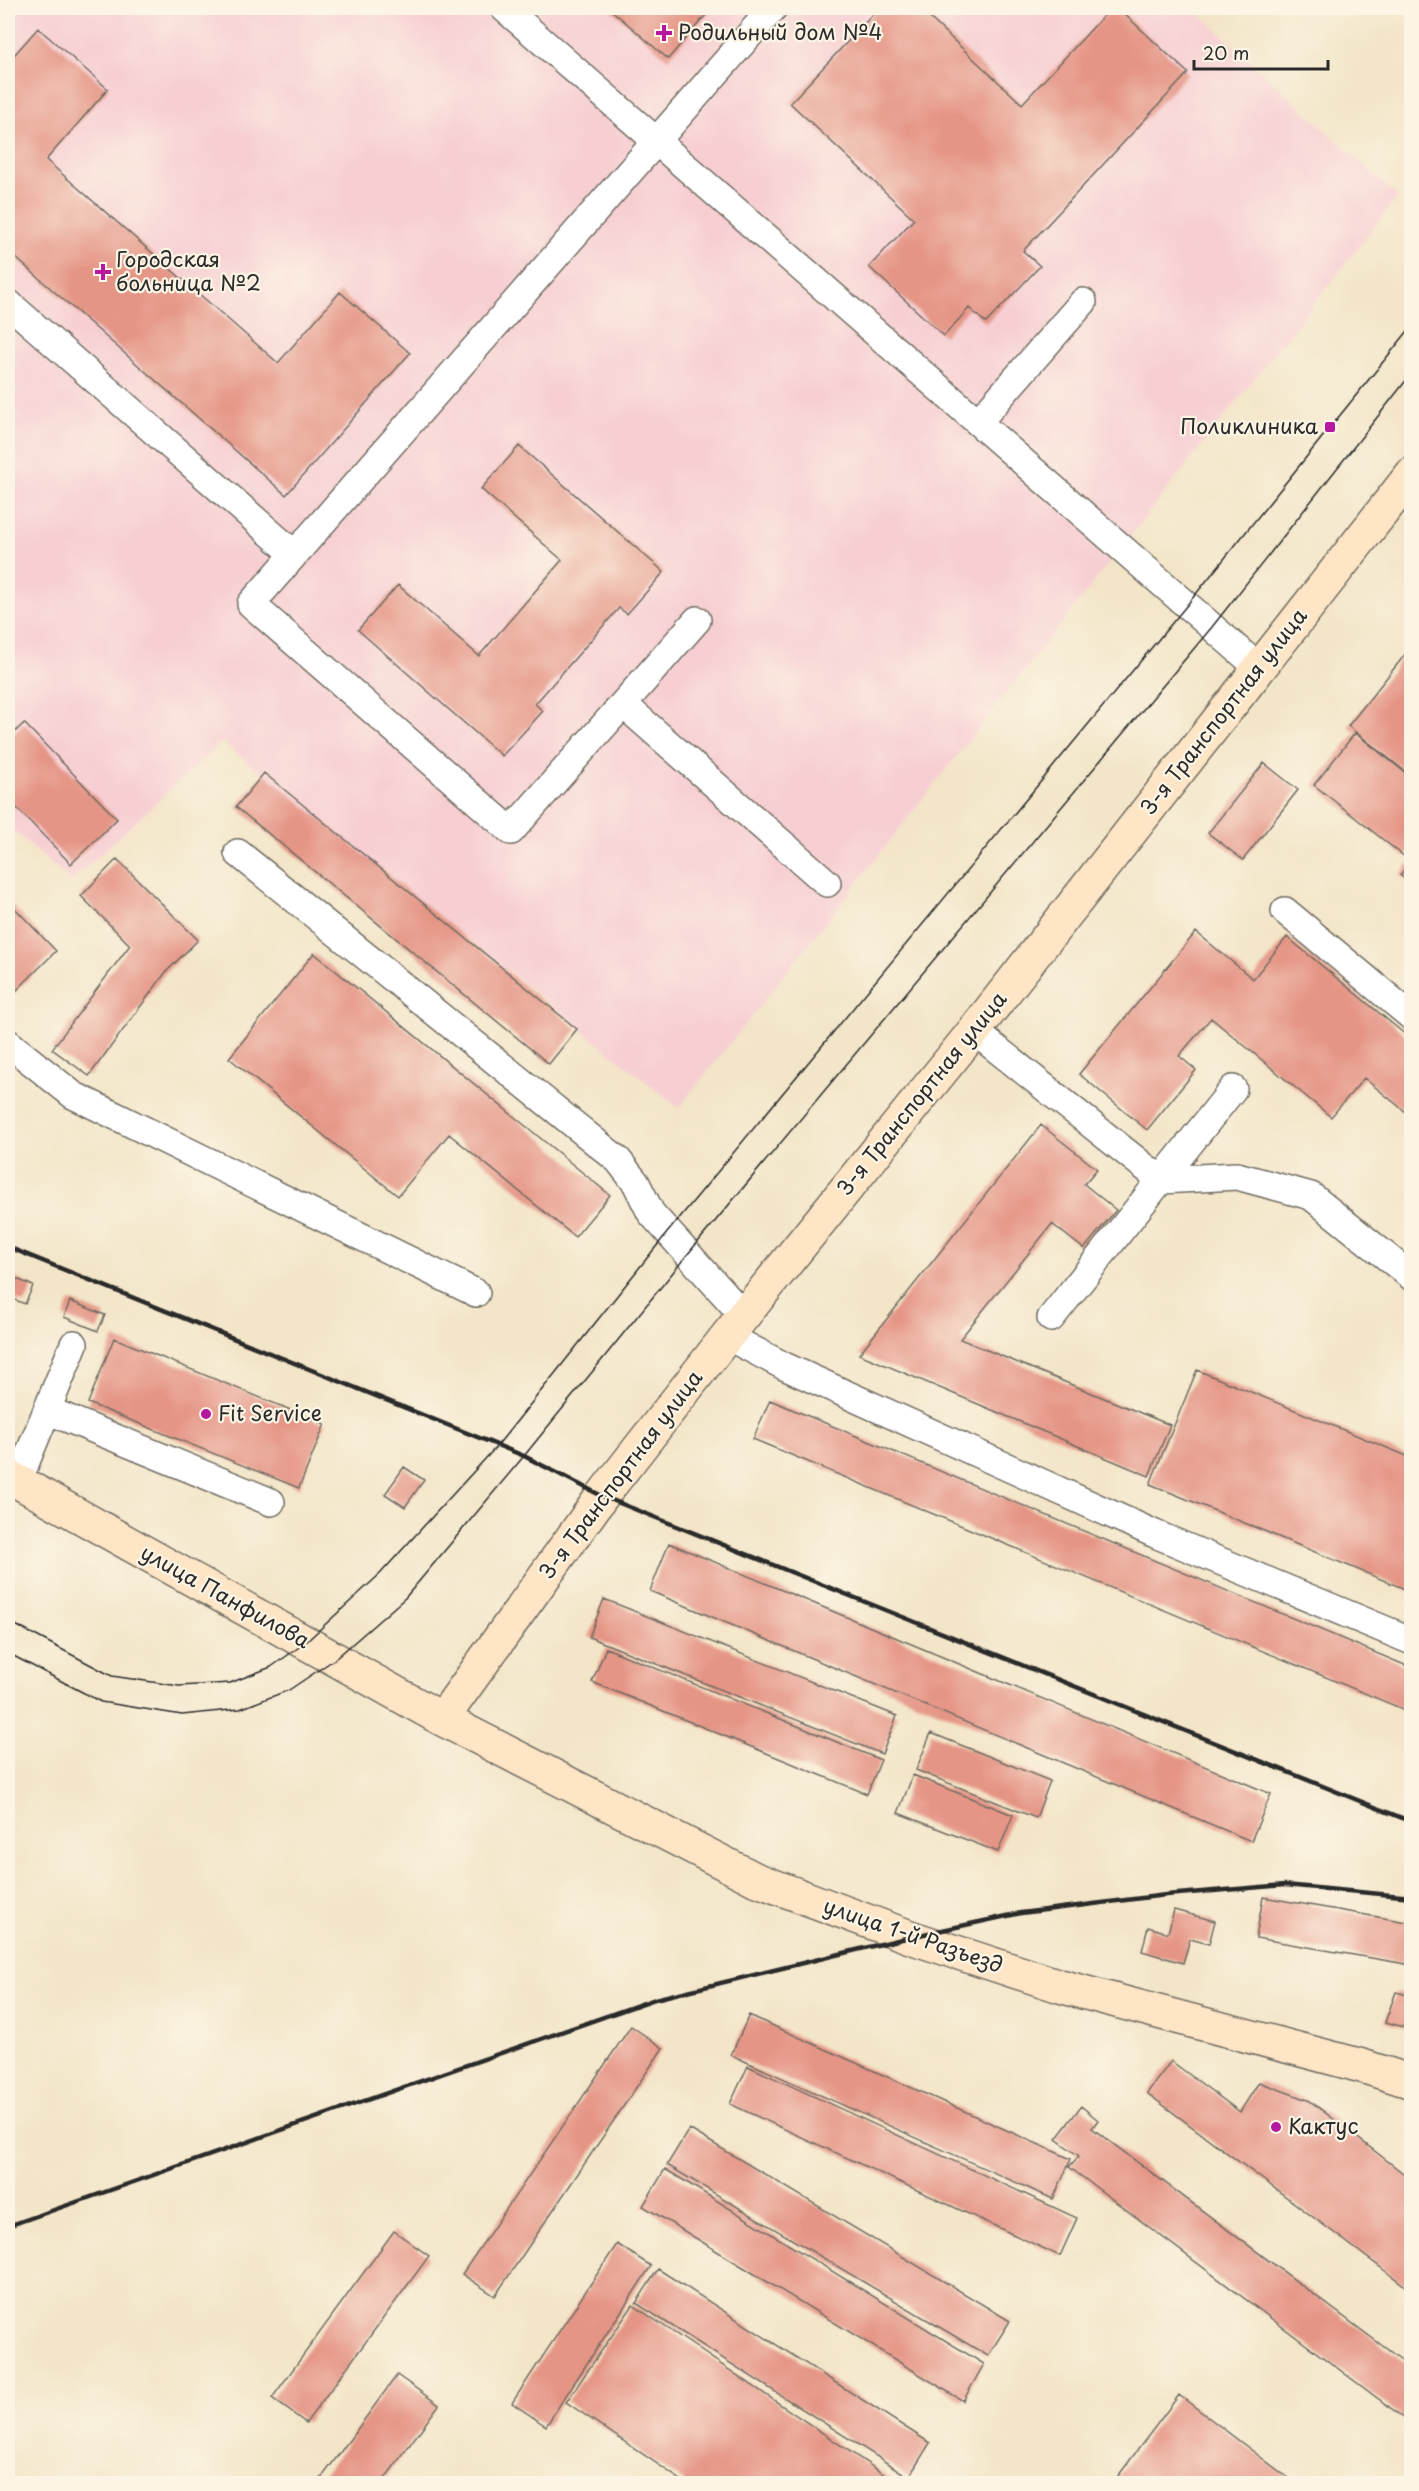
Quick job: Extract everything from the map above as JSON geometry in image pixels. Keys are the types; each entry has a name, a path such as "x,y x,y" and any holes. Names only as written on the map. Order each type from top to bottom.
{"main road":[{"name":"3-я Транспортная улица","path":"442,1719 602,1497 735,1326 974,1031 1412,474"},
{"name":"улица Панфилова","path":"13,1478 442,1719"},
{"name":"улица 1-й Разъезд","path":"442,1719 755,1879 899,1933 1060,1986 1362,2066 1412,2082"}],"lane":[{"path":"504,8 1258,668"},
{"path":"697,620 512,831 251,604 773,8"},
{"path":"978,422 1083,302"},
{"path":"8,303 294,554"},
{"path":"622,704 826,883"},
{"path":"238,853 618,1160 636,1183 651,1213 735,1326 784,1366 1155,1534 1412,1641"},
{"path":"1285,911 1412,1017"},
{"path":"974,1031 1161,1180 1237,1176 1311,1196 1412,1277"},
{"path":"8,1043 73,1095 476,1293"},
{"path":"1051,1318 1233,1089"},
{"path":"13,1478 47,1410 74,1344"},
{"path":"47,1410 271,1502"}],"shaded area":[{"path":"8,8 1193,8 1398,197 679,1108 222,742 71,881 8,826"}],"building":[{"name":"Родильный дом №4","path":"609,8 712,8 668,59"},
{"path":"879,8 919,8 1022,104 1111,8 1118,8 1188,73 1023,251 1040,266 986,323 969,308 944,336 869,267 914,219 790,103"},
{"name":"Городская больница №2","path":"38,28 108,89 46,160 278,363 340,292 410,353 286,495 8,251 8,62"},
{"path":"519,446 664,572 627,614 619,608 535,704 543,711 502,756 358,630 398,585 479,656 562,560 481,489"},
{"path":"1412,646 1412,777 1348,726"},
{"path":"24,723 117,819 71,864 8,799 8,739"},
{"path":"1355,733 1412,778 1412,849 1405,857 1314,785"},
{"path":"1264,763 1298,790 1243,860 1208,833"},
{"path":"264,773 577,1029 549,1064 236,807"},
{"path":"117,859 198,940 166,972 89,1076 52,1049 130,945 81,896"},
{"path":"1412,860 1412,884 1400,875"},
{"path":"8,901 56,951 8,999"},
{"path":"1196,932 1253,979 1287,937 1412,1040 1412,1117 1364,1078 1331,1117 1211,1018 1179,1056 1196,1070 1147,1130 1079,1074"},
{"path":"314,953 610,1195 575,1237 449,1134 398,1196 229,1058"},
{"path":"1041,1125 1097,1169 1084,1184 1116,1210 1084,1249 1052,1224 960,1339 1170,1425 1149,1476 859,1354"},
{"path":"8,1275 33,1286 25,1304 8,1297"},
{"path":"70,1301 105,1315 98,1331 64,1317"},
{"name":"Fit Service","path":"114,1338 325,1424 299,1488 88,1403"},
{"path":"1197,1370 1412,1458 1412,1592 1150,1484"},
{"path":"770,1400 1412,1668 1412,1713 753,1439"},
{"path":"404,1467 424,1480 405,1507 385,1494"},
{"path":"669,1543 1271,1794 1251,1841 650,1591"},
{"path":"604,1599 897,1716 882,1754 589,1637"},
{"path":"606,1648 881,1760 867,1794 592,1682"},
{"path":"931,1733 1050,1781 1036,1818 916,1770"},
{"path":"913,1775 1013,1815 998,1852 898,1813"},
{"path":"1263,1897 1412,1923 1412,1965 1256,1938"},
{"path":"1174,1910 1215,1921 1209,1944 1190,1939 1183,1963 1142,1951 1148,1927 1168,1933"},
{"path":"1396,1992 1412,1996 1412,2029 1385,2022"},
{"path":"749,2015 1071,2159 1053,2199 731,2055"},
{"path":"631,2026 663,2048 495,2296 462,2274"},
{"path":"1171,2061 1240,2112 1259,2082 1310,2101 1412,2180 1412,2291 1147,2093"},
{"path":"748,2066 1077,2218 1060,2256 730,2104"},
{"path":"1081,2106 1098,2120 1092,2128 1412,2368 1412,2424 1069,2167 1079,2156 1056,2139"},
{"path":"689,2129 1010,2321 988,2356 667,2165"},
{"path":"665,2169 984,2364 963,2401 643,2206"},
{"path":"394,2231 429,2256 306,2423 272,2398"},
{"path":"617,2244 651,2266 546,2426 512,2403"},
{"path":"658,2269 930,2443 909,2477 636,2303"},
{"path":"633,2305 898,2484 687,2484 566,2402"},
{"path":"397,2375 439,2405 381,2484 317,2484"},
{"path":"1179,2395 1296,2484 1112,2484"}],"tram line":[{"path":"8,1621 112,1676 179,1686 230,1683 271,1667 305,1643 380,1574 497,1446 667,1233 1187,605 1412,326"},
{"path":"8,1653 101,1702 182,1715 240,1709 289,1690 335,1659 405,1598 687,1255 1212,627 1412,373"}],"railway":[{"path":"8,1247 524,1456 602,1496 1412,1822"},
{"path":"8,2226 655,1999 910,1937 1021,1913 1166,1895 1285,1885 1412,1897"}],"place":[{"name":"Родильный дом №4","path":"664,33"},
{"name":"Городская больница №2","path":"103,272"},
{"name":"Поликлиника","path":"1330,427"},
{"name":"Fit Service","path":"206,1414"},
{"name":"Кактус","path":"1276,2127"}]}
